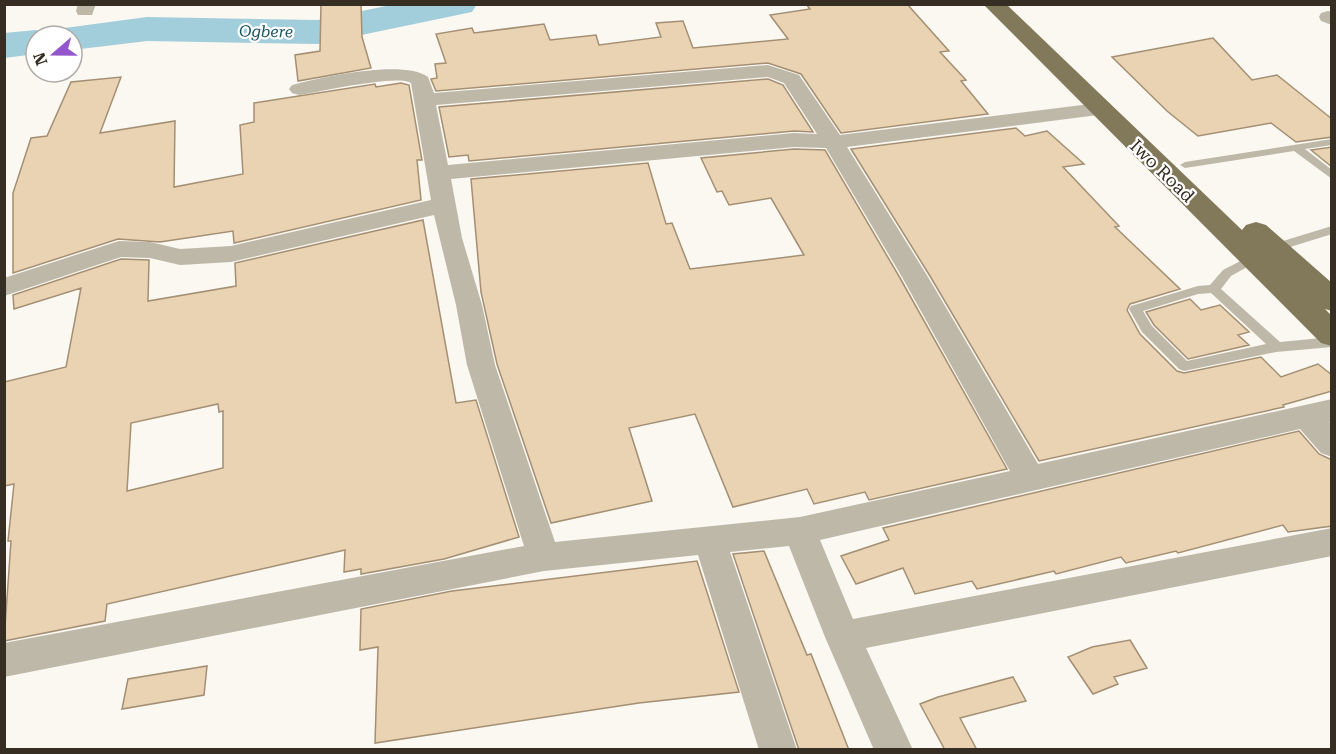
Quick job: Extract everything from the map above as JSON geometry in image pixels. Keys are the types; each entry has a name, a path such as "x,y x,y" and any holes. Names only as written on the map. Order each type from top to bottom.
{"highway":[{"name":"Iwo Road","path":"993,4 1098,109 1263,253 1332,301"},
{"name":"Iwo Road","path":"1014,4 1185,165 1332,335"}],"street":[{"path":"425,100 768,71 792,79 835,142 897,245 1031,480"},
{"path":"299,89 390,74 413,75 421,81 443,205 469,305 481,365 544,557"},
{"path":"437,173 794,140 835,142 1098,109"},
{"path":"4,287 119,249 150,250 180,257 231,254 443,205"},
{"path":"4,660 544,557 710,542 800,531 1319,414 1332,446"},
{"path":"800,531 843,637 894,750"},
{"path":"710,542 778,750"},
{"path":"843,637 1332,542"}],"lane":[{"path":"1185,165 1332,142"},
{"path":"1298,149 1332,176"},
{"path":"1214,289 1227,273 1263,253 1332,230"},
{"path":"1277,347 1214,289 1198,290 1135,309 1147,330 1184,366 1277,347 1332,342"}],"building":[{"path":"321,4 361,4 362,37 371,68 298,81 295,55 320,51"},
{"path":"806,4 907,4 949,51 940,52 966,80 961,81 988,114 841,133 801,74 768,63 436,91 431,79 437,78 435,64 446,63 436,34 472,28 474,33 544,24 550,40 596,35 599,45 661,37 656,23 683,21 693,48 788,39 770,15 810,9"},
{"path":"1213,38 1252,80 1277,75 1332,119 1332,137 1296,142 1271,123 1198,136 1167,111 1112,57"},
{"path":"121,77 100,133 175,121 174,187 243,174 240,125 254,122 254,103 375,84 376,87 401,83 409,85 422,160 417,160 421,200 234,243 233,231 160,242 118,239 13,273 13,193 31,138 47,136 70,84 84,84 84,81"},
{"path":"768,79 783,85 813,132 794,131 469,161 468,155 449,157 439,107"},
{"path":"1016,128 1025,136 1047,131 1084,164 1063,167 1119,226 1115,227 1180,289 1130,304 1127,310 1140,334 1177,371 1184,373 1261,357 1281,377 1318,364 1332,375 1332,391 1283,405 1284,407 1039,461 930,276 851,149"},
{"path":"1332,147 1332,167 1311,150"},
{"path":"794,149 825,150 1007,469 869,500 865,492 814,504 807,489 733,507 695,414 629,428 652,501 551,523 497,364 481,292 471,179 648,163 666,224 672,223 690,269 804,255 771,198 729,205 722,191 717,192 701,158"},
{"path":"423,220 456,403 476,400 519,537 444,559 361,574 361,569 344,572 345,550 107,604 105,621 4,641 11,541 8,541 14,484 4,486 4,382 66,367 81,288 14,309 13,295 121,259 149,260 148,301 236,286 235,263","holes":["218,404 219,412 223,411 223,468 127,491 131,423"]},
{"path":"1190,299 1201,310 1220,305 1249,332 1238,335 1249,345 1188,359 1154,325 1146,312"},
{"path":"1299,431 1319,454 1332,460 1332,526 1288,532 1283,525 1178,553 1176,551 1126,563 1121,557 1056,574 1054,571 977,589 972,581 915,594 903,568 856,584 841,556 889,540 883,528"},
{"path":"764,551 807,655 811,654 849,750 799,750 733,554"},
{"path":"697,561 739,692 639,703 375,743 378,647 360,650 361,609 452,591"},
{"path":"1130,640 1147,668 1114,677 1118,684 1093,694 1068,657 1092,647"},
{"path":"207,666 204,695 122,709 128,679"},
{"path":"1013,677 1026,701 960,718 977,750 945,750 920,704"}],"waterway":[{"name":"Ogbere","path":"84,37 147,29 318,32 458,4"},
{"name":"Ogbere","path":"4,46 24,44"}]}
